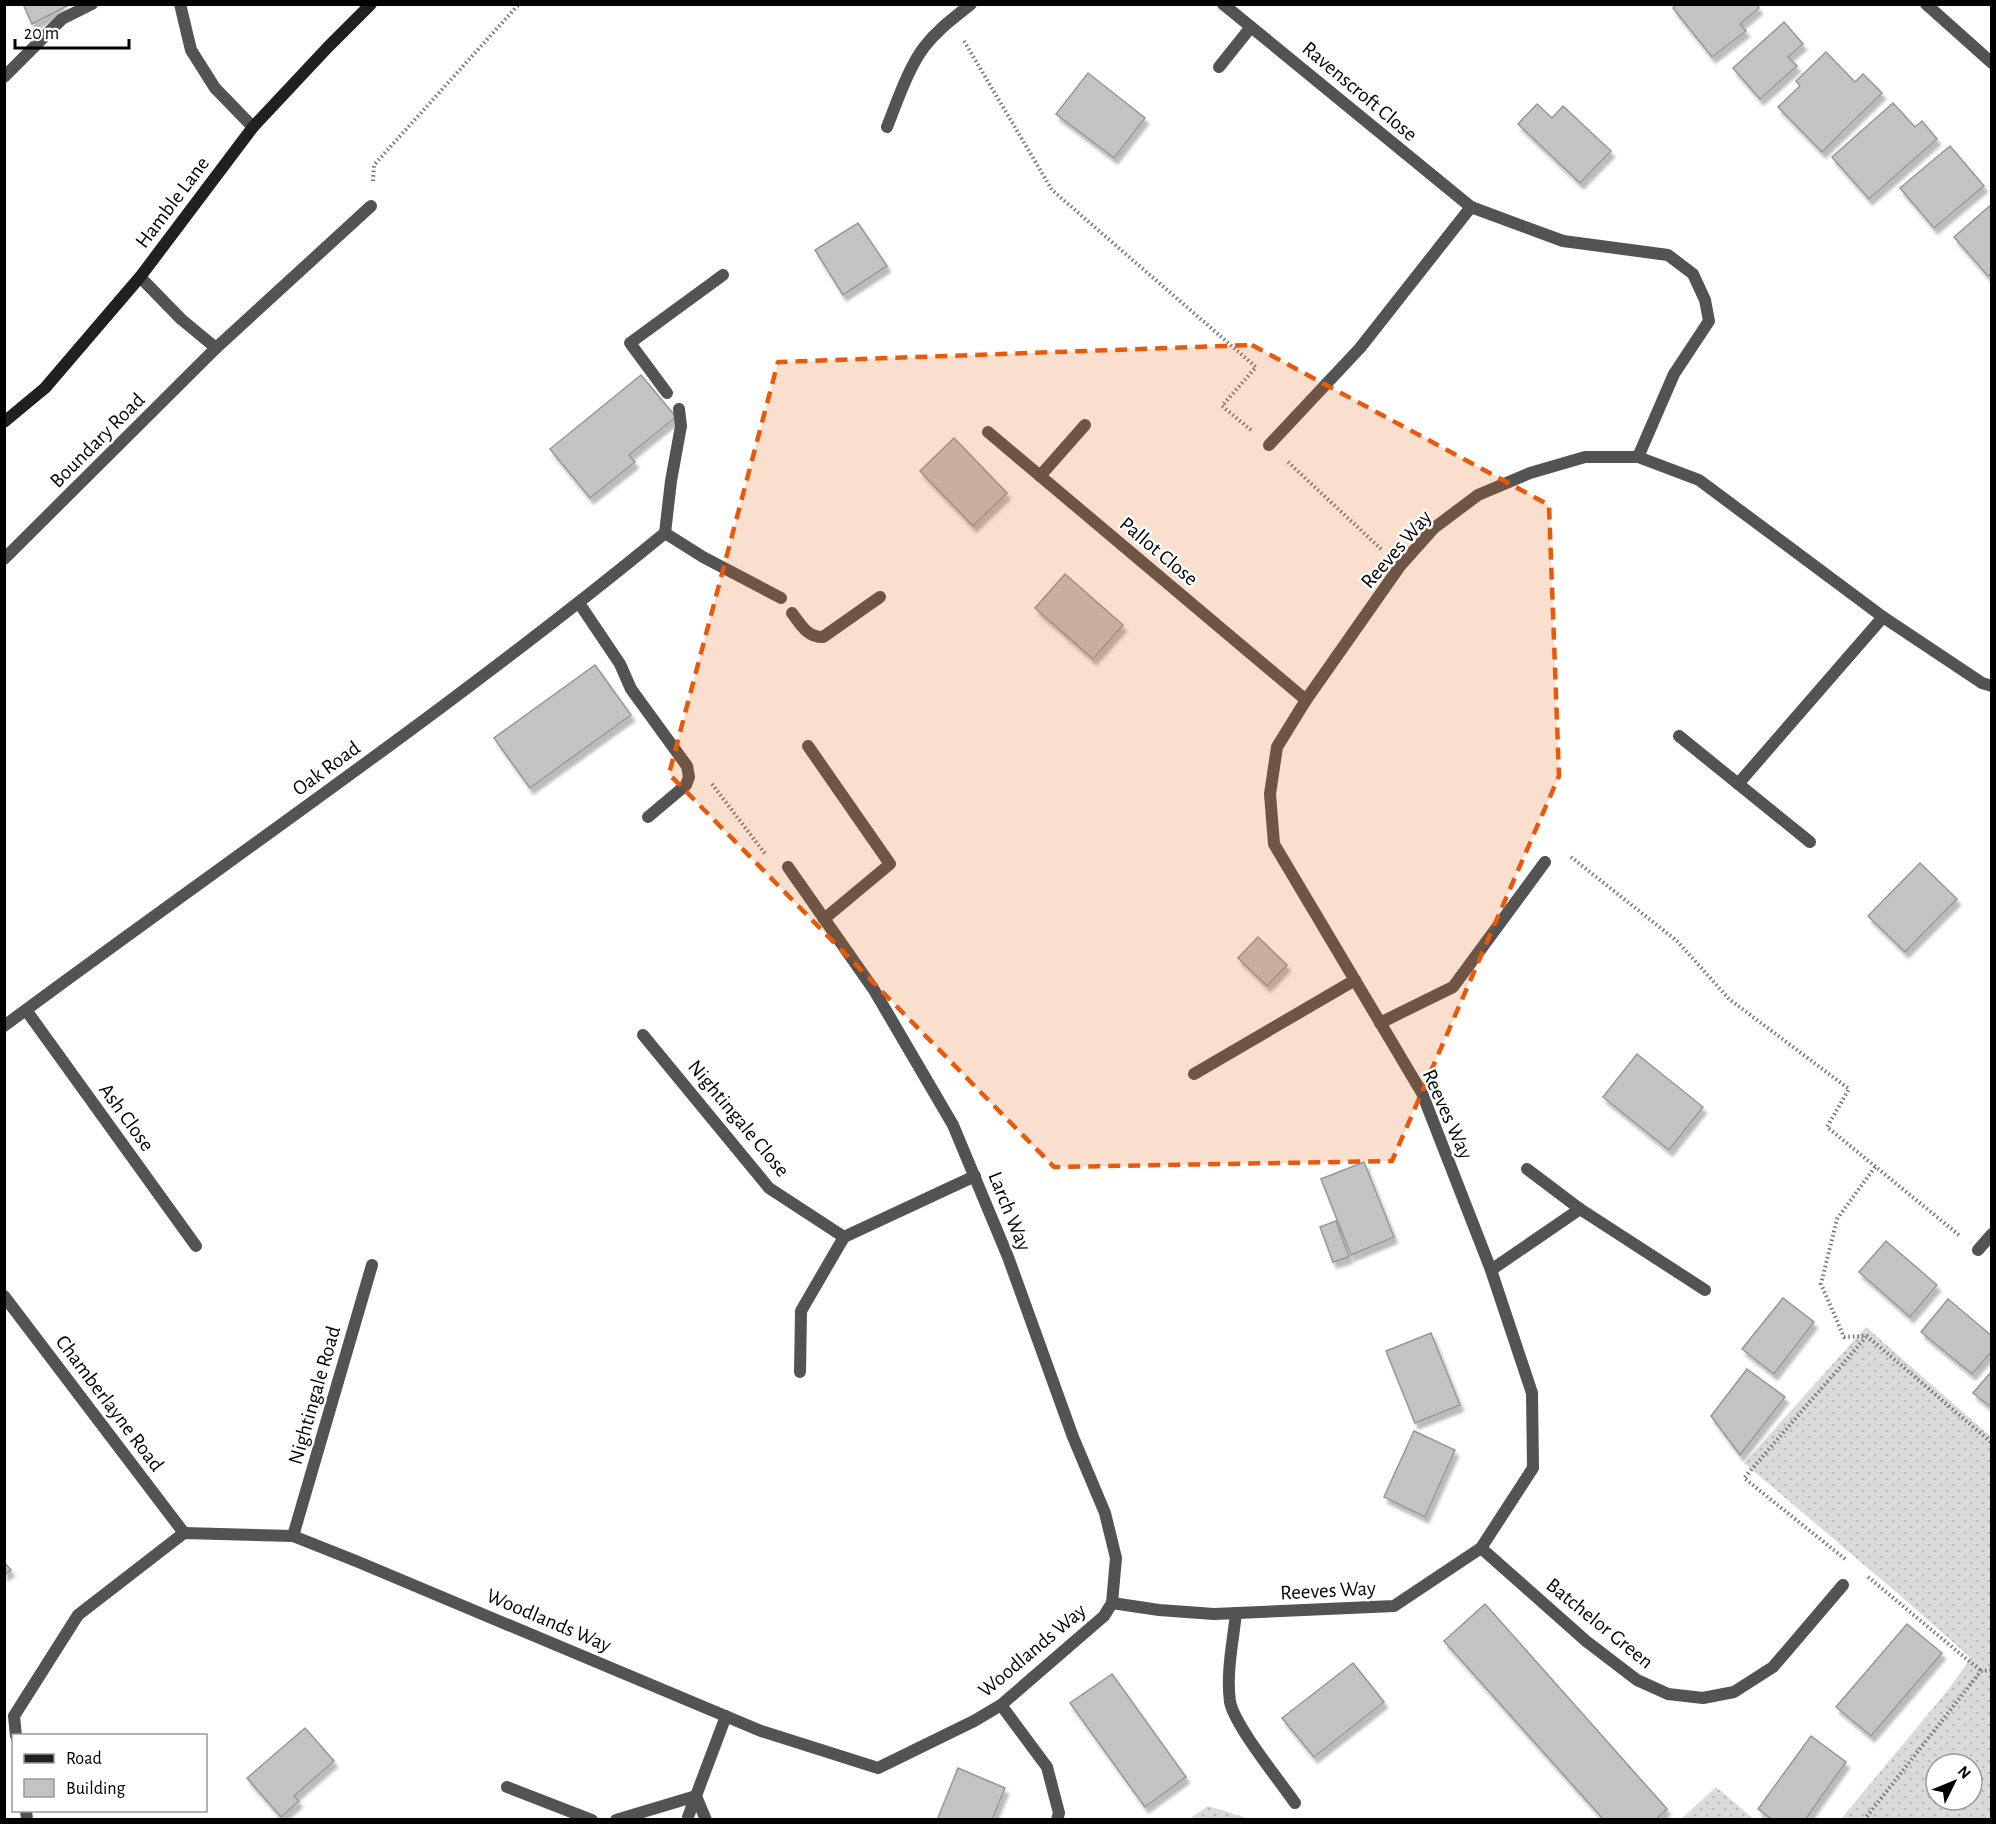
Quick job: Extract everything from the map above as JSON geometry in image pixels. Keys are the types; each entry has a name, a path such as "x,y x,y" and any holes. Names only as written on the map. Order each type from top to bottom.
{"main road":[{"name":"Hamble Lane","path":"4,422 45,388 140,278 253,127 371,4"}],"street":[{"path":"4,76 62,19 92,4"},
{"path":"180,4 191,50 215,88 253,127"},
{"path":"887,127 905,83 924,47 951,19 971,4"},
{"name":"Ravenscroft Close","path":"1223,4 1471,207 1563,240 1668,255 1693,274 1705,300 1709,321 1674,374 1638,457"},
{"path":"1926,4 1992,63"},
{"path":"1219,67 1251,27"},
{"name":"Boundary Road","path":"4,559 216,348 371,206"},
{"path":"1269,445 1360,348 1471,207"},
{"path":"667,393 630,342 723,275"},
{"path":"140,278 181,319 216,348"},
{"path":"679,409 681,426 670,481 664,533 703,557 781,598"},
{"path":"1040,476 1085,425"},
{"name":"Pallot Close","path":"988,432 1306,700"},
{"name":"Reeves Way","path":"1112,1603 1159,1610 1236,1613 1394,1606 1481,1548 1533,1468 1532,1393 1491,1270 1422,1093 1274,844 1270,794 1277,747 1306,700 1400,566 1434,528 1478,495 1530,473 1585,457 1638,457 1699,480 1882,617 1982,683 1992,686"},
{"name":"Oak Road","path":"4,1026 396,741 579,603 664,533"},
{"path":"792,613 807,633 815,637 823,637 880,597"},
{"path":"579,603 620,664 631,689 687,766 689,777 686,785 648,817"},
{"path":"1738,784 1882,617"},
{"path":"1679,736 1810,842"},
{"path":"808,746 890,864 824,919"},
{"path":"1380,1023 1453,987 1545,862"},
{"name":"Larch Way","path":"788,867 874,990 953,1125 1008,1257 1073,1437 1105,1513 1116,1558 1112,1603"},
{"path":"1194,1074 1354,980"},
{"name":"Ash Close","path":"27,1010 196,1246"},
{"name":"Nightingale Close","path":"643,1035 769,1188 844,1237"},
{"path":"1527,1169 1580,1209 1705,1290"},
{"path":"800,1372 801,1311 844,1237 975,1176"},
{"path":"1491,1270 1580,1209"},
{"path":"1978,1250 1992,1234"},
{"name":"Nightingale Road","path":"293,1536 372,1265"},
{"name":"Chamberlayne Road","path":"4,1296 184,1533"},
{"path":"15,1734 9,1713 78,1615 184,1533"},
{"name":"Woodlands Way","path":"184,1533 293,1536 761,1731 878,1768 974,1721 1001,1705 1104,1616 1112,1603"},
{"name":"Batchelor Green","path":"1481,1548 1603,1654 1637,1680 1668,1695 1703,1698 1734,1692 1773,1668 1843,1585"},
{"path":"1236,1613 1228,1683 1231,1704 1237,1720 1295,1803"},
{"path":"1001,1705 1047,1767 1059,1812 1057,1820"},
{"path":"688,1817 726,1716"},
{"path":"507,1787 592,1820"},
{"path":"616,1820 696,1796"},
{"path":"696,1796 706,1820"}],"path":[{"path":"371,206 374,165 519,4"},
{"path":"951,19 1052,190 1256,367 1222,406 1269,445 1400,566"},
{"path":"689,777 713,785 773,865 788,867"},
{"path":"1545,862 1556,845 1677,941 1729,999 1849,1089 1827,1127 1978,1250"},
{"path":"1875,1167 1837,1219 1821,1284 1844,1337 1867,1336 1992,1443"},
{"path":"1867,1336 1744,1478 1981,1671 1992,1671"},
{"path":"1843,1585 1860,1571"},
{"path":"1864,1820 1981,1671"}],"highlighted area":[{"path":"1252,345 1549,505 1559,776 1392,1161 1054,1167 669,774 778,362"}],"shaded area":[{"path":"1866,1327 1991,1437 1991,1819 1841,1819 1948,1690 1971,1658 1744,1463"},
{"path":"1716,1787 1754,1819 1681,1819"},
{"path":"1208,1806 1250,1819 1189,1819"}],"building":[{"path":"23,4 71,4 32,24"},
{"path":"1677,4 1756,4 1759,8 1740,24 1746,31 1712,57 1673,8"},
{"path":"1784,22 1803,44 1788,57 1797,66 1760,99 1733,68"},
{"path":"1826,52 1855,82 1863,74 1882,93 1822,152 1778,107 1800,86 1796,81"},
{"path":"1088,73 1145,118 1114,158 1056,114"},
{"path":"1893,103 1915,127 1922,121 1937,139 1869,199 1832,157"},
{"path":"1537,104 1552,118 1563,106 1611,151 1580,183 1518,124"},
{"path":"1950,146 1984,186 1934,228 1900,188"},
{"path":"1992,204 1992,273 1988,276 1954,237"},
{"path":"858,223 887,266 843,295 815,250"},
{"path":"641,375 676,417 629,455 635,462 590,498 550,449"},
{"path":"954,438 1007,493 973,526 920,471"},
{"path":"1065,574 1123,625 1093,659 1035,608"},
{"path":"595,665 631,715 530,788 494,738"},
{"path":"1920,863 1957,899 1905,952 1868,916"},
{"path":"1258,937 1287,965 1267,986 1238,958"},
{"path":"1637,1054 1703,1107 1669,1150 1603,1097"},
{"path":"1364,1162 1394,1237 1351,1255 1321,1179"},
{"path":"1336,1221 1349,1257 1333,1262 1320,1227"},
{"path":"1886,1241 1937,1285 1910,1317 1859,1272"},
{"path":"1783,1298 1814,1322 1774,1374 1742,1349"},
{"path":"1948,1299 1992,1336 1992,1351 1972,1374 1921,1332"},
{"path":"1431,1333 1460,1405 1415,1423 1386,1351"},
{"path":"1747,1369 1785,1397 1740,1455 1711,1416"},
{"path":"1992,1371 1992,1408 1973,1393"},
{"path":"1414,1431 1455,1450 1425,1517 1384,1497"},
{"path":"4,1562 11,1570 4,1575"},
{"path":"1485,1604 1667,1809 1655,1820 1604,1820 1444,1641"},
{"path":"1907,1624 1942,1653 1871,1736 1836,1707"},
{"path":"1353,1663 1384,1702 1314,1757 1282,1718"},
{"path":"1112,1674 1186,1777 1145,1807 1070,1703"},
{"path":"305,1728 334,1761 294,1796 299,1801 281,1817 247,1778"},
{"path":"1811,1736 1846,1762 1805,1820 1773,1820 1758,1809"},
{"path":"958,1768 1005,1788 992,1820 937,1820"}]}
